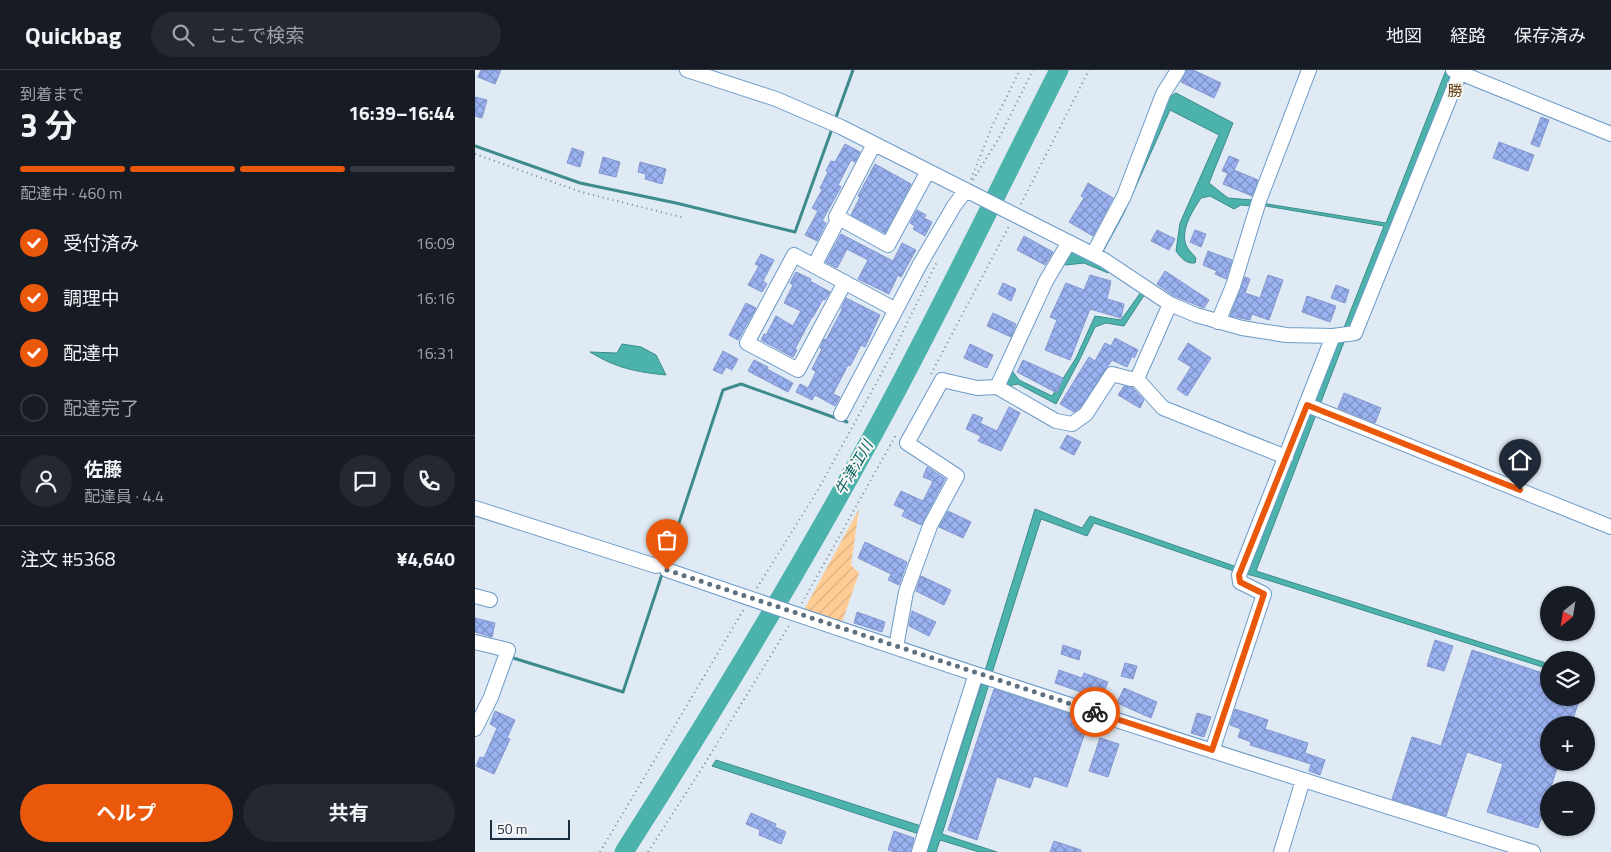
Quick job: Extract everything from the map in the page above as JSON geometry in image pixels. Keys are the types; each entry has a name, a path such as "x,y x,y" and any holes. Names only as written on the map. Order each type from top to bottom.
{"street":[{"path":"687,70 776,99 875,144 1098,257 1170,304 1218,322 1286,335 1340,335 1355,333 1458,71 1611,134"},
{"path":"1098,257 1124,196 1163,94 1177,70"},
{"path":"1218,322 1235,279 1259,204 1309,70"},
{"path":"875,144 836,217 888,244 927,171"},
{"path":"841,414 953,206 966,190"},
{"path":"814,266 839,218"},
{"path":"997,387 1046,281 1069,242"},
{"path":"845,282 798,370 747,343 794,255 845,282 896,310"},
{"path":"1137,379 1170,304"},
{"path":"1212,750 1264,594 1240,582 1241,569 1307,405 1340,335"},
{"path":"895,647 906,592 931,526 957,476 907,442 942,380 977,388 997,387 1056,421 1072,424 1086,414 1112,374 1137,379 1163,408 1286,457"},
{"path":"1307,405 1611,526"},
{"path":"475,508 661,568 975,674 1533,852"},
{"path":"475,596 490,600"},
{"path":"475,642 506,656 491,697 475,728"},
{"path":"919,852 975,674"},
{"path":"1281,852 1303,780"}],"path":[{"path":"966,190 993,124 1020,70"},
{"path":"966,190 999,138 1033,70"},
{"path":"927,380 1015,215 1089,70"},
{"path":"475,154 581,192 685,218"},
{"path":"600,852 819,488 891,356 941,253"},
{"path":"648,852 704,766 796,614 898,432"}],"shaded area":[{"path":"1446,70 1453,70 1344,342 1256,571 1540,661 1540,666 1234,571 1094,523 1087,536 1041,519 992,673 985,671 1035,509 1082,528 1090,516 1237,567 1249,569 1384,226 1254,204 1252,206 1241,205 1234,209 1210,196 1201,198 1188,220 1185,239 1187,247 1196,258 1195,263 1186,261 1176,251 1180,223 1219,135 1170,110 1124,213 1098,261 1110,270 1108,273 1084,263 1066,265 1063,263 1068,253 1073,251 1093,261 1168,98 1176,93 1233,123 1209,183 1228,198 1252,200 1386,223"},
{"path":"1141,292 1145,294 1124,326 1106,323 1095,327 1056,404 1018,384 1007,386 1005,379 1010,368 1019,380 1052,396 1076,358 1095,316 1121,320"},
{"path":"622,344 641,347 656,355 666,375 627,368 609,362 590,352 617,353"},
{"path":"859,509 851,565 859,573 839,631 799,619"},
{"path":"982,682 989,684 942,834 997,852 979,852 940,840 936,852 927,852"},
{"path":"716,760 921,826 919,834 712,766"}],"building":[{"path":"481,70 501,70 495,84 478,77"},
{"path":"1187,70 1193,70 1221,83 1214,98 1181,82"},
{"path":"475,97 487,100 482,118 475,116"},
{"path":"1541,117 1549,120 1539,147 1531,144"},
{"path":"1499,142 1534,155 1528,171 1493,158"},
{"path":"845,144 860,152 855,162 851,160 838,185 841,187 822,221 826,223 817,241 805,235 818,211 812,208 822,190 820,188 831,161 835,162"},
{"path":"572,148 584,152 580,167 567,163"},
{"path":"1229,156 1239,160 1234,170 1258,180 1252,196 1223,184 1228,173 1222,171"},
{"path":"603,157 620,162 616,177 599,173"},
{"path":"640,162 666,169 662,184 645,179 646,174 638,172"},
{"path":"875,164 911,184 885,233 851,215 860,197 858,196"},
{"path":"1088,183 1113,198 1093,236 1069,222 1084,198 1081,196"},
{"path":"917,210 926,215 924,218 932,222 925,236 913,229 915,226 910,223"},
{"path":"1157,230 1175,239 1169,250 1151,241"},
{"path":"1195,230 1206,234 1201,247 1190,242"},
{"path":"841,234 893,261 902,243 916,250 901,277 898,275 889,294 858,279 868,260 847,249 837,268 826,262"},
{"path":"1024,236 1053,252 1045,265 1017,250"},
{"path":"1208,251 1232,260 1226,279 1215,274 1217,271 1203,265"},
{"path":"761,254 774,260 763,281 767,284 762,292 748,285 759,266 755,264"},
{"path":"1165,271 1209,300 1204,308 1174,296 1157,284"},
{"path":"796,272 811,279 810,281 830,292 825,300 823,299 812,317 795,349 797,350 793,357 761,340 764,334 766,335 776,316 793,326 801,311 784,303 793,285 790,283"},
{"path":"1090,275 1111,281 1107,299 1124,304 1121,318 1090,309 1070,360 1045,350 1057,320 1050,317 1066,283 1084,290"},
{"path":"1268,275 1283,280 1269,320 1252,314 1250,320 1230,316 1245,277 1250,279 1245,293 1260,298"},
{"path":"1003,283 1016,289 1011,301 998,294"},
{"path":"1336,285 1349,290 1345,303 1331,298"},
{"path":"1307,296 1336,306 1330,322 1302,312"},
{"path":"846,298 880,315 865,347 861,345 833,394 840,397 835,406 815,395 812,400 796,392 800,384 808,388 816,372 812,369 822,349 820,348 842,310"},
{"path":"746,303 756,308 738,340 729,335"},
{"path":"993,313 1016,324 1011,337 987,326"},
{"path":"1115,338 1138,350 1134,358 1132,356 1127,367 1112,360 1080,408 1074,412 1060,404 1089,357 1095,361 1105,343 1111,346"},
{"path":"1188,343 1211,358 1187,396 1177,389 1191,367 1178,359"},
{"path":"970,344 993,355 987,368 964,358"},
{"path":"723,351 738,359 732,370 726,367 722,374 713,370"},
{"path":"754,360 793,383 788,392 748,371"},
{"path":"1023,360 1063,378 1057,393 1017,372"},
{"path":"1124,386 1133,388 1144,400 1140,408 1118,395"},
{"path":"1344,393 1381,408 1375,423 1338,408"},
{"path":"1009,407 1020,413 1001,451 978,441 981,436 966,429 973,414 983,418 980,423 997,431"},
{"path":"1067,435 1081,442 1074,455 1060,448"},
{"path":"927,467 945,479 921,525 902,516 905,510 894,505 901,491 923,501 933,481 923,477"},
{"path":"948,511 971,522 963,538 939,527"},
{"path":"865,542 907,562 899,585 888,580 891,574 858,558"},
{"path":"921,576 951,590 944,605 916,591"},
{"path":"912,611 936,622 929,636 909,626"},
{"path":"857,612 885,622 882,632 854,623"},
{"path":"475,618 495,623 492,637 475,632"},
{"path":"1435,640 1453,646 1444,671 1427,666"},
{"path":"1063,645 1081,651 1079,660 1061,654"},
{"path":"1472,650 1540,672 1540,706 1577,706 1574,716 1540,716 1540,771 1556,771 1553,781 1540,781 1540,822 1538,828 1487,812 1503,764 1467,752 1446,816 1392,799 1412,737 1441,746"},
{"path":"1125,663 1137,666 1133,679 1121,676"},
{"path":"1059,670 1082,678 1084,673 1108,682 1101,699 1055,683"},
{"path":"1124,688 1157,702 1151,718 1117,703"},
{"path":"994,689 1089,720 1067,787 1034,776 1030,788 997,777 977,840 948,830"},
{"path":"1235,709 1268,720 1265,729 1308,743 1305,753 1325,760 1320,775 1309,771 1311,764 1250,745 1251,742 1238,737 1241,729 1230,725"},
{"path":"495,711 515,720 507,738 510,739 494,774 476,766 480,757 484,758 497,728 490,724"},
{"path":"1197,713 1211,717 1204,737 1191,733"},
{"path":"1100,738 1119,744 1108,777 1089,771"},
{"path":"751,813 776,824 775,827 786,832 781,844 759,835 760,830 746,824"},
{"path":"894,831 914,838 910,852 888,850"},
{"path":"1054,841 1081,850 1081,852 1050,852"}],"waterway":[{"path":"835,120 853,70"},
{"name":"牛津江川","path":"624,852 753,643 875,431 923,341 1059,70"},
{"path":"475,146 580,183 676,203 795,232 833,126"},
{"path":"510,657 623,692 723,390 741,384 847,422"}],"way so far":[{"path":"667,570 975,674 1095,712"}],"district":[{"name":"勝","path":"1455,91"}],"route":[{"path":"1095,712 1212,750 1264,594 1240,582 1239,575 1307,405 1520,490"}]}
